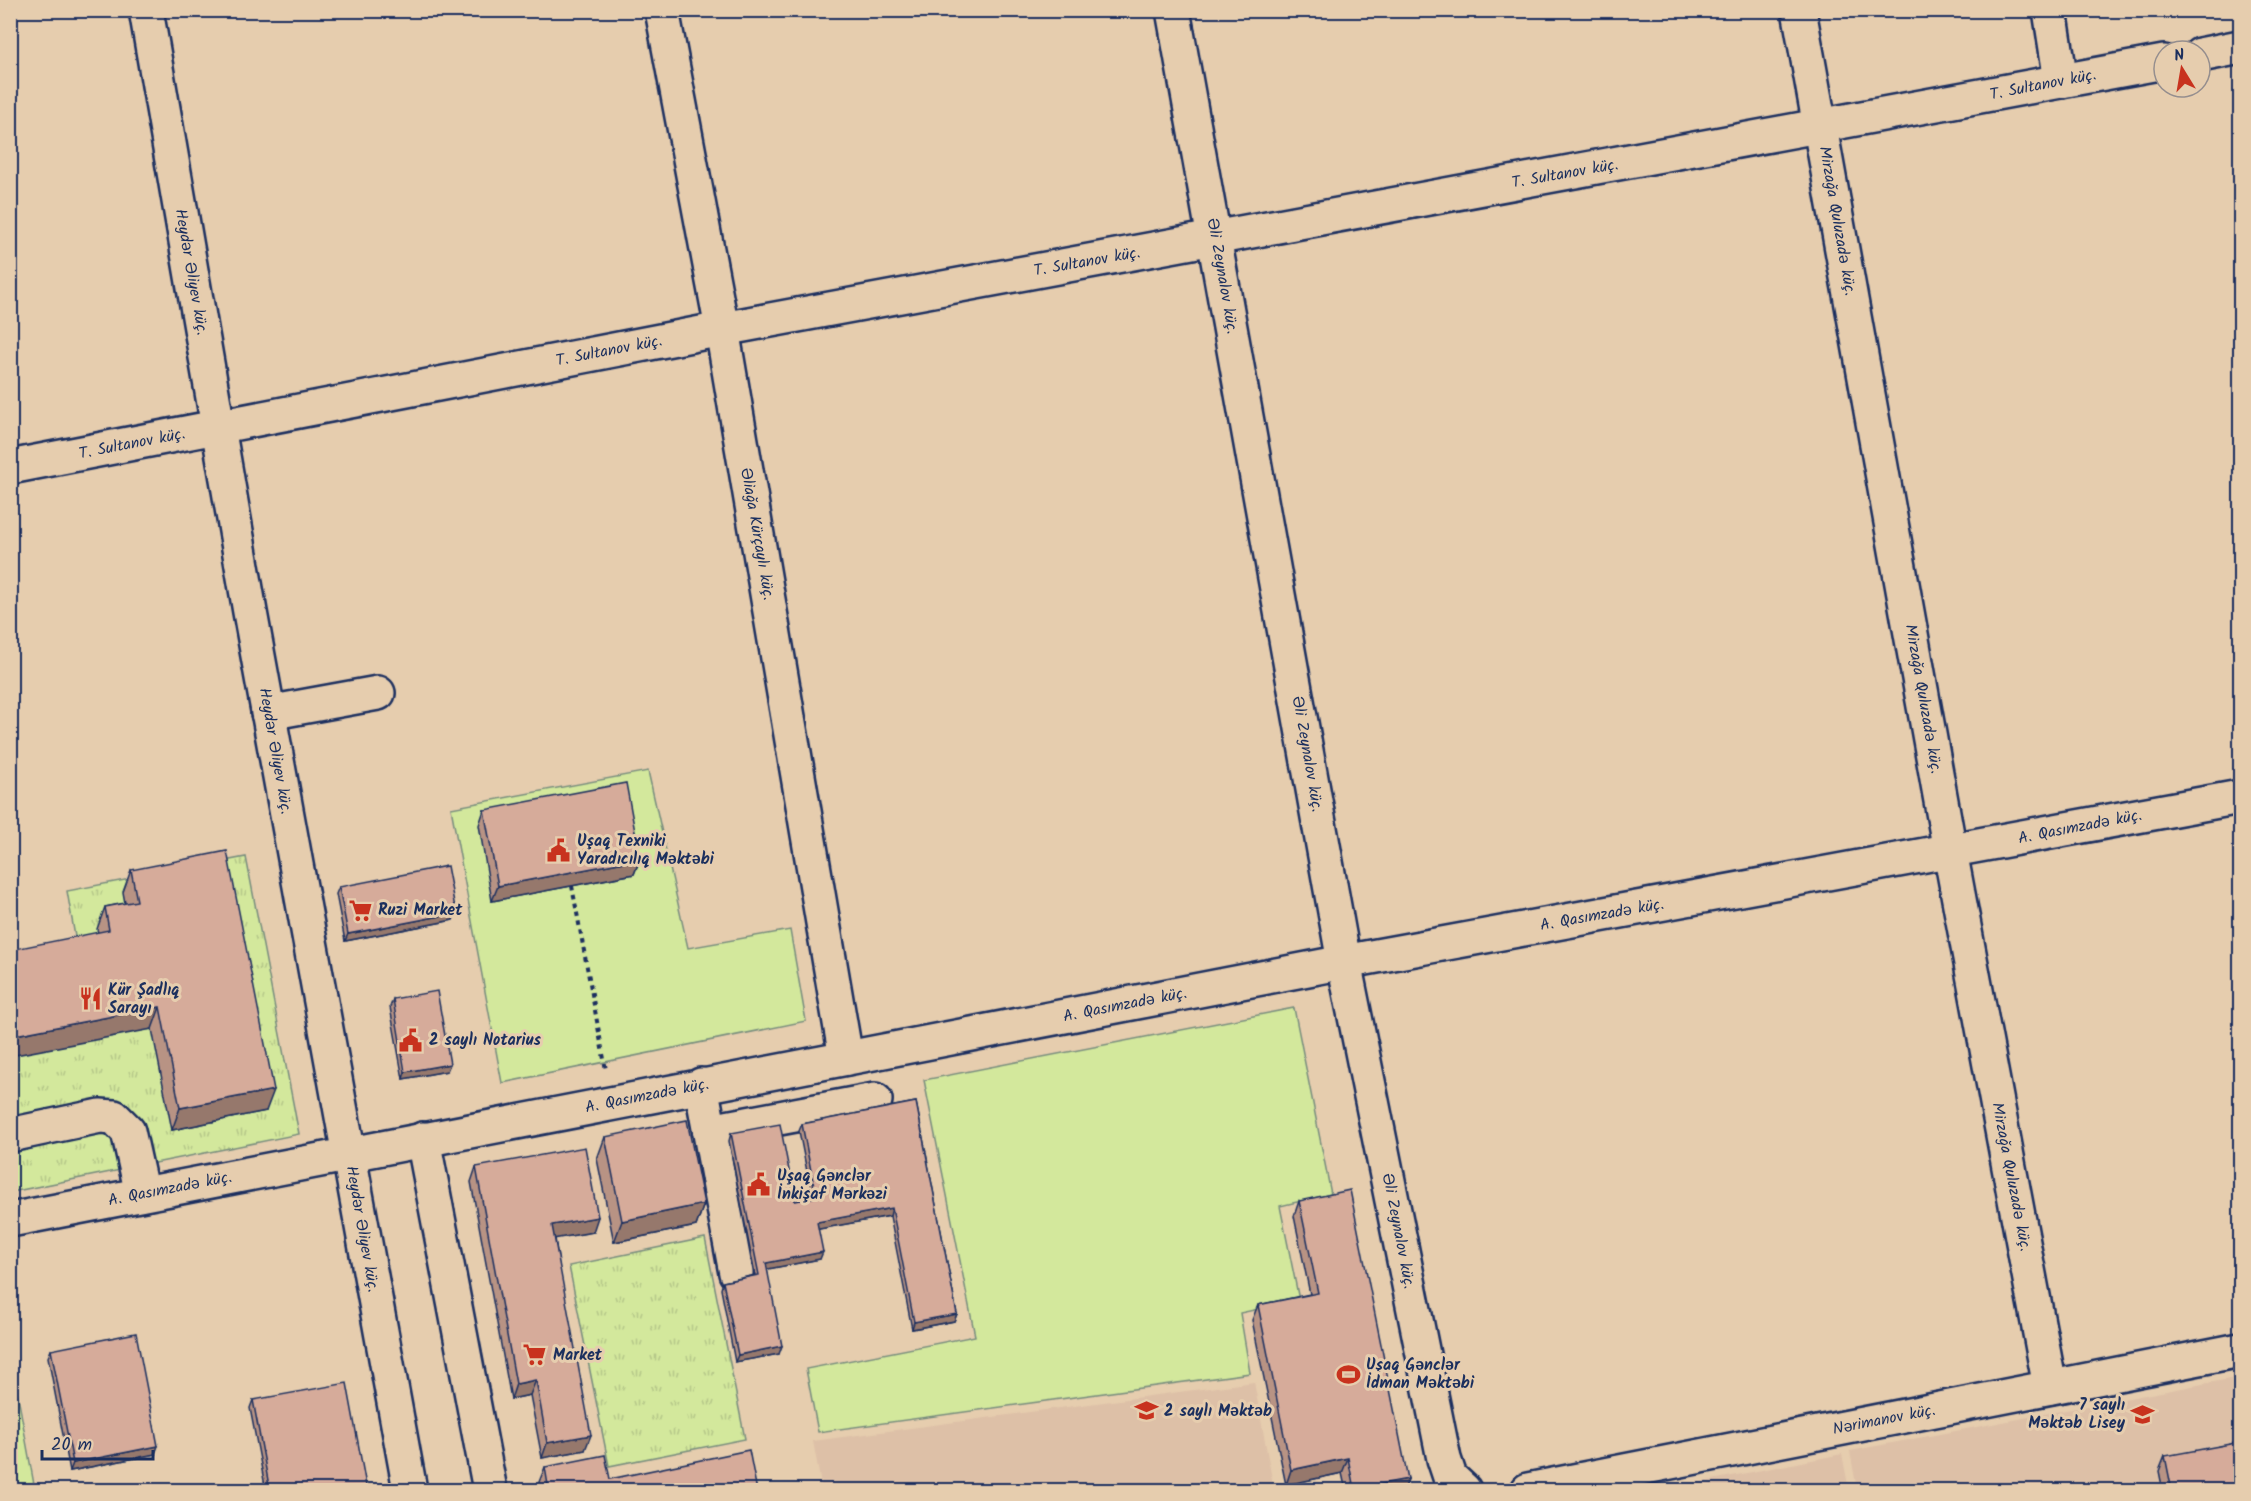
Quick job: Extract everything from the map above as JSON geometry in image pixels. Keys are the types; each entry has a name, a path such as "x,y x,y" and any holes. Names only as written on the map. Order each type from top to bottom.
{"street":[{"name":"Heydər Əliyev küç.","path":"146,10 217,428 410,1491"},
{"name":"Əliağa Kürçaylı küç.","path":"662,10 722,329 846,1058"},
{"name":"Əli Zeynalov küç.","path":"1173,10 1216,239 1344,963 1444,1459 1450,1477 1463,1490"},
{"name":"Mirzağa Quluzadə küç.","path":"1799,10 1950,852 2050,1387"},
{"path":"2050,10 2061,81"},
{"path":"2212,53 2241,47"},
{"name":"T. Sultanov küç.","path":"10,467 722,329 2152,64"},
{"path":"268,712 378,693"},
{"name":"A. Qasımzadə küç.","path":"10,1220 1344,963 2241,797"},
{"path":"701,1086 736,1273"},
{"path":"710,1131 875,1100"},
{"path":"10,1135 100,1116 114,1117 128,1131 142,1194"},
{"path":"423,1139 490,1491"},
{"name":"Nərimanov küç.","path":"1528,1491 1620,1481 2050,1387 2241,1350"}],"path":[{"path":"572,886 612,1103"}],"shaded area":[{"name":"7 saylı Məktəb Lisey","path":"2240,1377 2240,1490 1857,1490 1850,1451"},
{"name":"2 saylı Məktəb","path":"1254,1382 1274,1490 822,1490 813,1441"},
{"path":"1842,1454 1849,1490 1662,1490"}],"green space":[{"path":"648,771 688,948 790,930 806,1021 502,1083 451,808"},
{"path":"246,857 299,1134 11,1192 11,955 76,942 67,891"},
{"path":"1294,1008 1331,1194 1280,1206 1299,1300 1240,1313 1250,1373 818,1432 806,1369 975,1336 924,1080"},
{"path":"705,1238 745,1439 609,1466 569,1266"},
{"path":"11,1358 35,1490 11,1490"}],"building":[{"path":"626,783 640,859 498,886 484,810"},
{"path":"227,851 274,1090 180,1108 160,1007 10,1036 10,950 109,930 105,907 137,901 131,870"},
{"path":"447,866 456,913 348,934 339,887"},
{"path":"437,991 450,1064 405,1072 393,999"},
{"path":"916,1102 957,1314 914,1322 892,1208 817,1222 823,1252 766,1263 782,1346 738,1355 723,1282 759,1275 731,1133 780,1124 795,1201 816,1197 802,1124"},
{"path":"687,1120 704,1204 622,1221 605,1137"},
{"path":"585,1147 598,1217 552,1225 591,1435 547,1443 536,1380 516,1384 476,1167"},
{"path":"1350,1190 1408,1479 1354,1489 1348,1458 1291,1470 1258,1305 1318,1293 1299,1201"},
{"path":"136,1333 158,1446 73,1463 51,1350"},
{"path":"347,1383 367,1491 270,1491 253,1400"},
{"path":"2241,1442 2241,1491 2172,1491 2165,1456"},
{"path":"749,1450 757,1491 549,1491 545,1467 605,1455 610,1479"}],"place":[{"name":"Uşaq Texniki Yaradıcılıq Məktəbi","path":"559,850"},
{"name":"Ruzi Market","path":"360,910"},
{"name":"Kür Şadlıq Sarayı","path":"90,999"},
{"name":"2 saylı Notarius","path":"411,1040"},
{"name":"Uşaq Gənclər İnkişaf Mərkəzi","path":"759,1185"},
{"name":"Market","path":"535,1355"},
{"name":"Uşaq Gənclər İdman Məktəbi","path":"1348,1374"},
{"name":"2 saylı Məktəb","path":"1146,1411"},
{"name":"7 saylı Məktəb Lisey","path":"2143,1414"}]}
